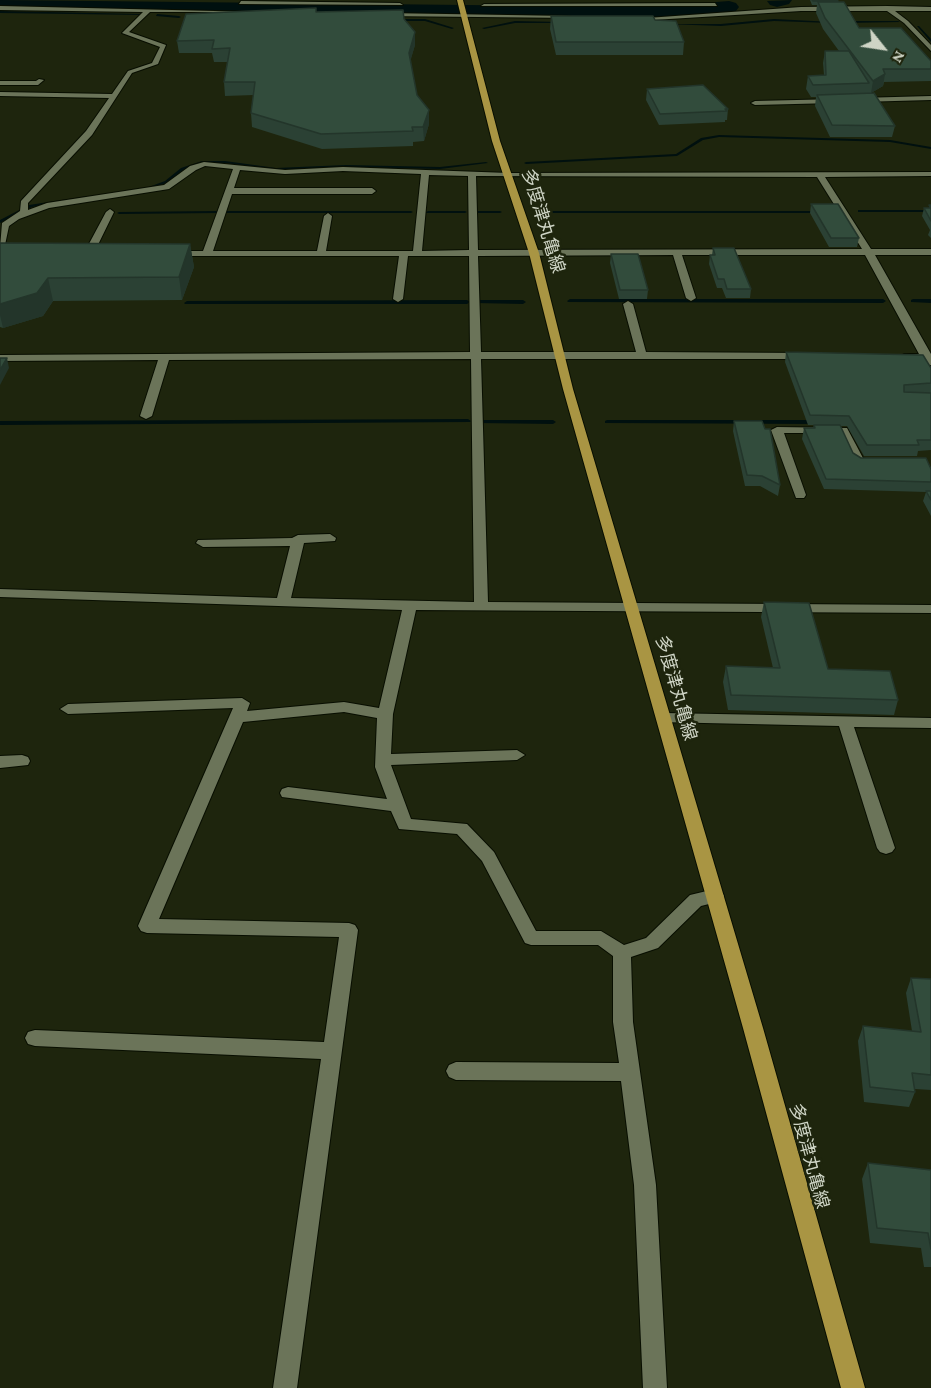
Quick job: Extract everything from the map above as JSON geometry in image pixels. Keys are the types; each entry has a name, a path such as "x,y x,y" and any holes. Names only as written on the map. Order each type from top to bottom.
{"main road":[{"name":"多度津丸亀線","path":"461,9 496,141 534,253 558,355 715,896 853,1388"}],"street":[{"path":"788,4 796,1"},
{"path":"231,2 406,5"},
{"path":"728,5 788,4 931,8"},
{"path":"478,6 616,8 719,5"},
{"path":"452,6 461,9 470,6"},
{"path":"631,18 887,7 906,22 931,49"},
{"path":"0,8 266,13"},
{"path":"381,15 461,9 584,18"},
{"path":"0,245 5,225 89,133 130,72 155,64 164,46 125,33 149,10"},
{"path":"0,82 38,83 40,80"},
{"path":"0,94 113,96"},
{"path":"852,100 931,98"},
{"path":"755,103 842,101"},
{"path":"21,210 166,187 193,168 204,164 285,172 343,169 509,175 931,174"},
{"path":"207,254 236,170"},
{"path":"417,253 425,172"},
{"path":"819,173 869,253 929,359"},
{"path":"472,174 481,608"},
{"path":"228,191 372,190"},
{"path":"88,255 110,212"},
{"path":"321,252 328,216"},
{"path":"160,254 931,252"},
{"path":"398,298 404,253"},
{"path":"677,253 691,298"},
{"path":"77,255 100,255"},
{"path":"628,304 642,356"},
{"path":"0,358 475,355 819,356"},
{"path":"890,357 929,359"},
{"path":"146,416 164,358"},
{"path":"800,495 777,430 843,430 859,462 879,462"},
{"path":"203,543 297,542 298,539 330,538"},
{"path":"283,603 297,542"},
{"path":"0,592 481,608 931,609"},
{"path":"410,606 385,714 383,760 383,767 405,825 461,828 488,857 531,938 602,938 622,953"},
{"path":"68,709 242,703 147,926 349,930 285,1388"},
{"path":"237,717 344,707 385,714"},
{"path":"664,718 931,723"},
{"path":"845,722 886,848"},
{"path":"383,760 517,755"},
{"path":"0,762 22,761"},
{"path":"288,793 398,806"},
{"path":"622,953 652,943 696,900 715,896"},
{"path":"622,953 622,1022 631,1072 645,1185 655,1388"},
{"path":"35,1038 332,1051"},
{"path":"456,1071 631,1072"}],"building":[{"path":"837,0 838,1 813,1"},
{"path":"818,2 844,2 859,28 901,28 931,61 931,69 883,69 885,74 873,81 825,18"},
{"path":"316,8 316,12 403,10 404,19 415,32 409,53 417,95 429,110 423,127 412,127 413,131 321,134 251,113 255,82 224,82 230,48 212,49 214,40 177,41 186,14"},
{"path":"551,16 653,16 655,20 676,21 684,42 556,42"},
{"path":"825,51 849,51 869,83 813,85 808,76 826,75"},
{"path":"703,85 728,109 725,109 727,111 660,114 647,89"},
{"path":"874,93 895,126 832,125 817,95"},
{"path":"811,204 838,204 859,238 831,238"},
{"path":"924,208 931,208 931,221"},
{"path":"0,243 190,244 179,277 48,278 37,293 0,304"},
{"path":"713,248 734,248 751,289 727,289 724,279 718,279 710,255 715,255"},
{"path":"611,254 638,254 648,290 620,290"},
{"path":"786,352 923,355 931,368 931,383 904,385 904,392 931,393 931,440 917,440 919,445 867,445 849,416 810,415"},
{"path":"0,358 7,358 0,370"},
{"path":"734,421 762,421 765,429 770,429 780,485 762,476 747,475"},
{"path":"814,425 840,425 853,453 861,458 926,458 931,469 931,482 826,479 804,428 815,428"},
{"path":"764,602 809,603 828,669 890,671 898,700 731,695 726,666 780,668"},
{"path":"911,978 931,979 931,1075 912,1073 915,1092 870,1087 863,1026 921,1032"},
{"path":"868,1163 931,1170 931,1249 928,1233 877,1228"}],"waterway":[{"path":"777,1 782,0"},
{"path":"0,4 652,13 729,7"},
{"path":"0,12 142,15"},
{"path":"157,15 179,17"},
{"path":"395,20 425,20 452,28"},
{"path":"667,24 721,25 774,20 831,22"},
{"path":"484,28 515,22 561,23"},
{"path":"847,22 898,22"},
{"path":"918,27 931,41"},
{"path":"526,163 677,155 702,139 719,136 890,141 931,148"},
{"path":"148,188 167,182 183,169 202,162 225,162 276,169 346,166 440,168 486,163"},
{"path":"0,222 31,206 88,197"},
{"path":"860,211 931,211"},
{"path":"119,213 216,212"},
{"path":"228,212 411,212"},
{"path":"428,212 465,212"},
{"path":"474,212 500,212"},
{"path":"541,212 820,212"},
{"path":"570,301 883,301"},
{"path":"913,301 931,301"},
{"path":"187,303 467,302"},
{"path":"477,302 523,302"},
{"path":"0,423 468,421"},
{"path":"480,422 553,422"},
{"path":"607,422 817,422"}]}
